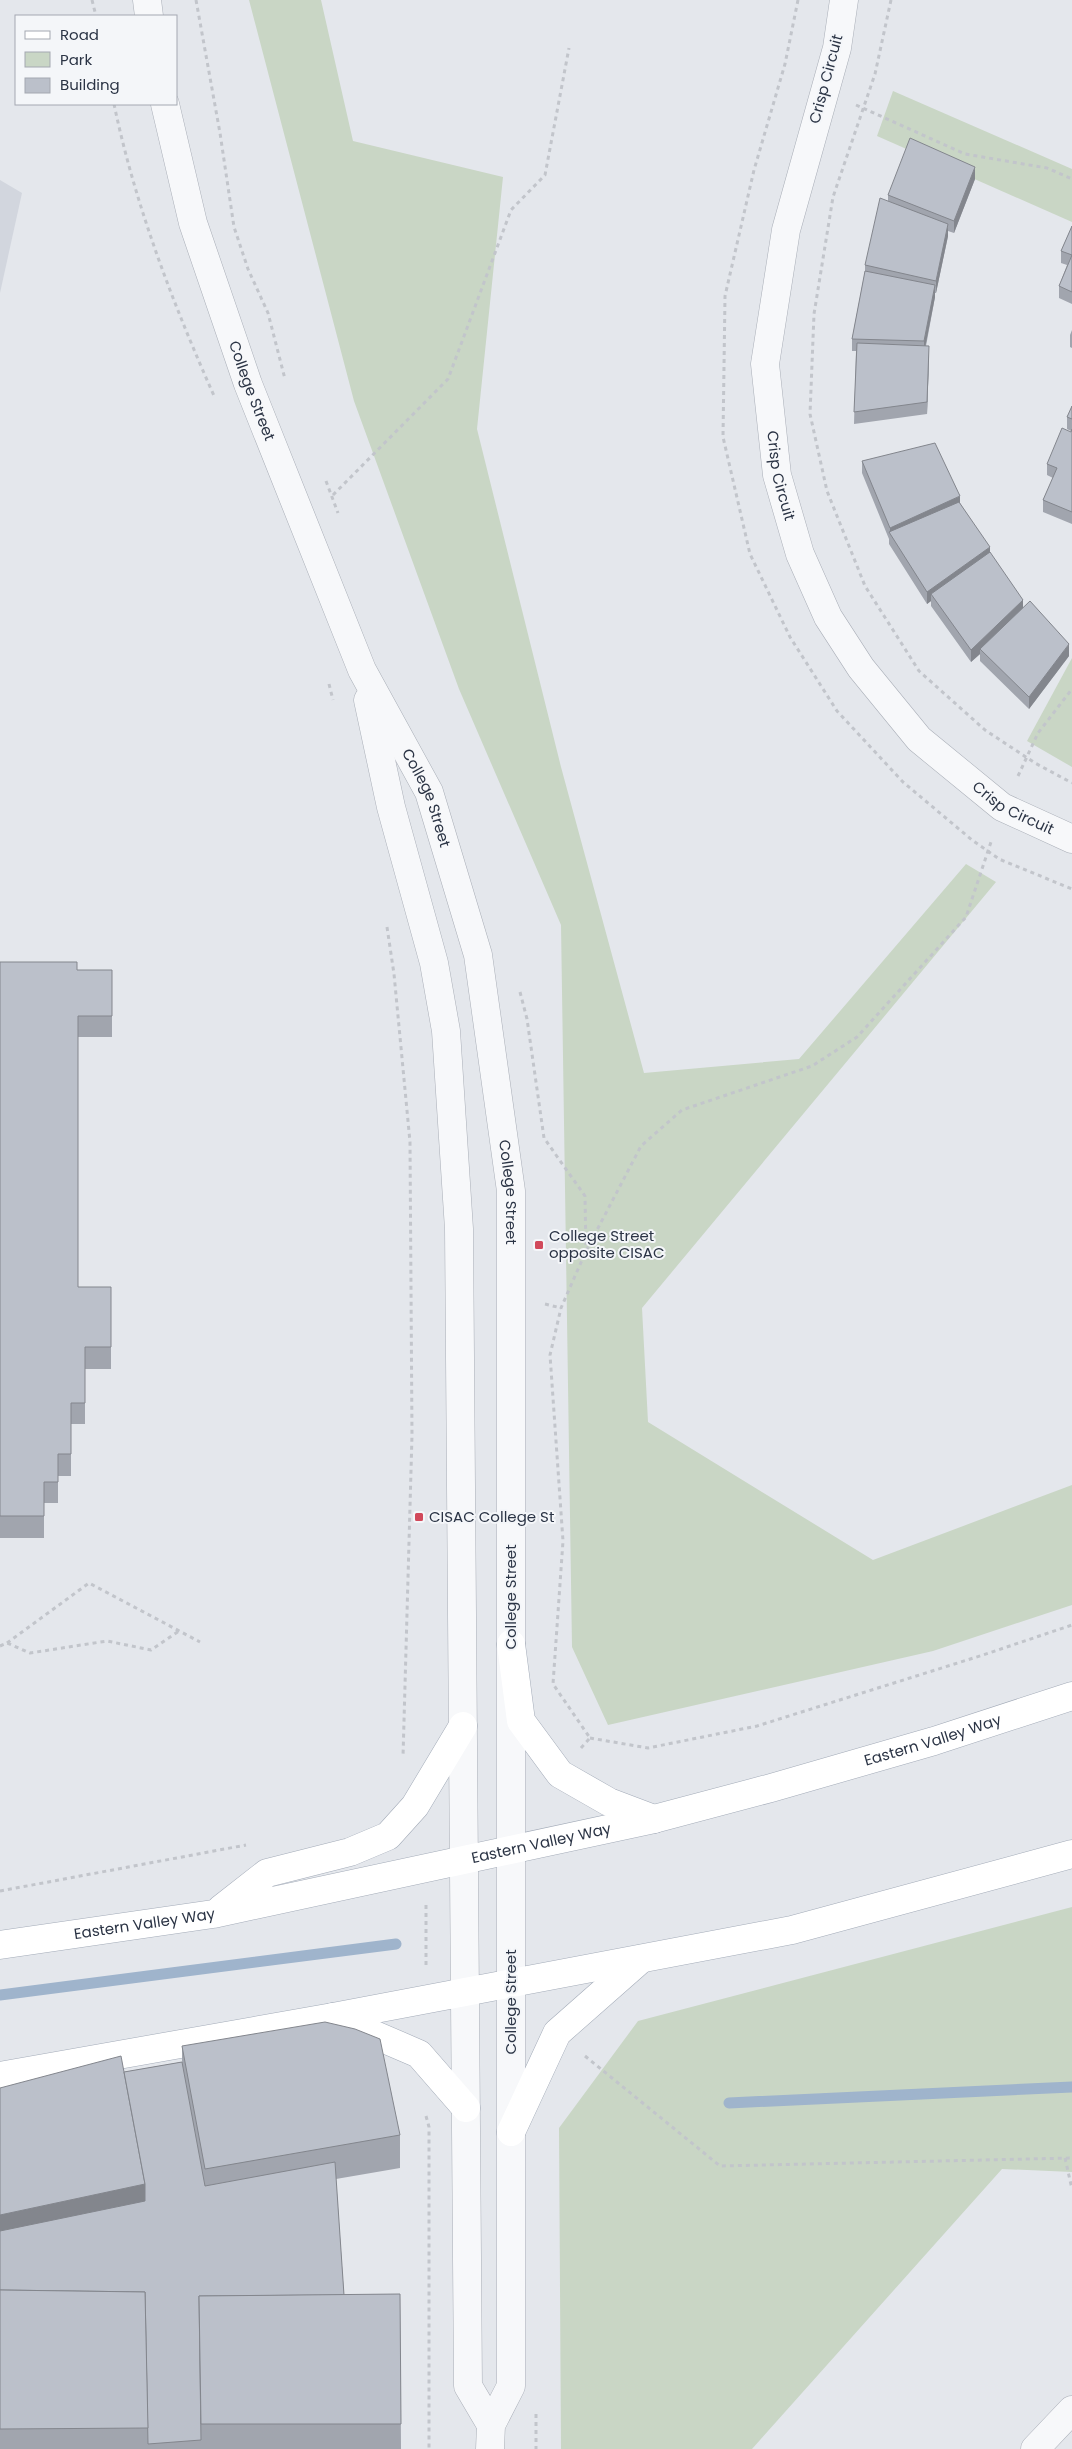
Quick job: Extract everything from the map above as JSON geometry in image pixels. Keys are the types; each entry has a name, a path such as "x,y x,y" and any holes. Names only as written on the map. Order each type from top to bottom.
{"main road":[{"path":"511,1644 521,1721 560,1774 608,1802 654,1819"},
{"name":"Eastern Valley Way","path":"0,1945 214,1914 654,1819 924,1744 1072,1696"},
{"path":"214,1914 267,1873 350,1852 388,1836 415,1806 463,1726"},
{"path":"0,2076 333,2017 792,1930 1072,1854"},
{"path":"511,2132 557,2033 643,1958"},
{"path":"333,2017 419,2054 466,2108"}],"street":[{"path":"147,0 149,15"},
{"name":"Crisp Circuit","path":"844,0 837,48 786,230 765,364 777,475 800,554 824,608 861,668 919,739 1002,807 1072,840"},
{"name":"College Street","path":"165,105 193,223 248,384 362,670 429,792 478,955 490,1029 511,1191 511,2386 490,2437"},
{"name":"College Street","path":"362,670 392,807 434,963 446,1031 459,1229 468,2386 490,2437"},
{"path":"1035,2449 1072,2410"}],"path":[{"path":"92,0 96,15"},
{"path":"196,0 220,133 234,227 248,269 268,313 286,385"},
{"path":"891,0 875,74 833,197 814,314 810,414 827,491 865,586 919,671 985,730 1026,758 1072,783"},
{"path":"333,495 448,379 511,210 545,175 569,48"},
{"path":"824,90 965,154 1047,168 1072,179"},
{"path":"114,105 121,140 163,270 215,399"},
{"path":"325,480 333,495 341,522"},
{"path":"326,674 334,702"},
{"path":"1072,689 1038,733 1002,807 966,916 857,1037 812,1066 682,1110 641,1146 586,1251 561,1308 550,1354 563,1542 553,1684 590,1738 648,1748 758,1726 983,1655 1072,1624"},
{"path":"385,919 394,974 410,1142 412,1435 403,1762"},
{"path":"519,990 526,1018 544,1138 585,1196 586,1251"},
{"path":"0,1646 7,1643 88,1583 200,1642"},
{"path":"7,1643 30,1653 107,1641 151,1650 179,1631"},
{"path":"560,1774 590,1738"},
{"path":"0,1891 251,1844"},
{"path":"426,1999 427,1868"},
{"path":"557,2033 720,2166 1072,2158"},
{"path":"425,2111 429,2126 429,2449"},
{"path":"1065,2158 1072,2189"}],"shaded area":[{"path":"0,180 22,193 0,293"}],"green space":[{"path":"249,0 321,0 353,141 503,177 477,429 561,767 644,1073 799,1059 966,864 996,882 642,1308 648,1422 873,1560 1072,1485 1072,1605 933,1651 608,1725 572,1647 561,925 459,689 354,401"},
{"path":"893,91 1072,169 1072,222 877,136"},
{"path":"1072,658 1072,767 1027,741"},
{"path":"1072,1907 1072,2172 1002,2169 752,2449 561,2449 559,2128 638,2021"}],"building":[{"path":"910,138 975,167 954,221 888,195"},
{"path":"880,198 948,224 936,281 865,265"},
{"path":"1072,226 1072,255 1061,251"},
{"path":"1072,255 1072,292 1059,286"},
{"path":"865,271 935,285 924,341 852,339"},
{"path":"857,343 929,346 927,402 854,412"},
{"path":"1072,406 1072,419 1067,417"},
{"path":"1062,428 1071,432 1072,429 1072,512 1043,500 1057,468 1047,464"},
{"path":"935,443 960,496 890,528 862,461"},
{"path":"959,502 990,547 927,592 889,532"},
{"path":"990,552 1023,600 971,650 931,594"},
{"path":"1030,601 1069,644 1029,697 980,649"},
{"path":"0,962 77,962 77,970 112,970 112,1016 78,1016 78,1287 111,1287 111,1347 85,1347 85,1403 71,1403 71,1454 58,1454 58,1482 44,1482 44,1516 0,1516"},
{"path":"325,2022 355,2029 380,2039 400,2135 205,2169 182,2046"},
{"path":"121,2056 145,2184 0,2215 0,2088"},
{"path":"182,2062 205,2186 335,2162 344,2295 199,2296 201,2440 148,2444 145,2292 0,2290 0,2231 145,2201 145,2184 124,2072"},
{"path":"0,2290 145,2292 148,2428 0,2429"},
{"path":"400,2294 401,2424 201,2424 199,2296"}],"waterway":[{"path":"0,1995 396,1944"},
{"path":"729,2103 1072,2087"}],"place":[{"name":"College Street opposite CISAC","path":"539,1245"},
{"name":"CISAC College St","path":"419,1517"}]}
